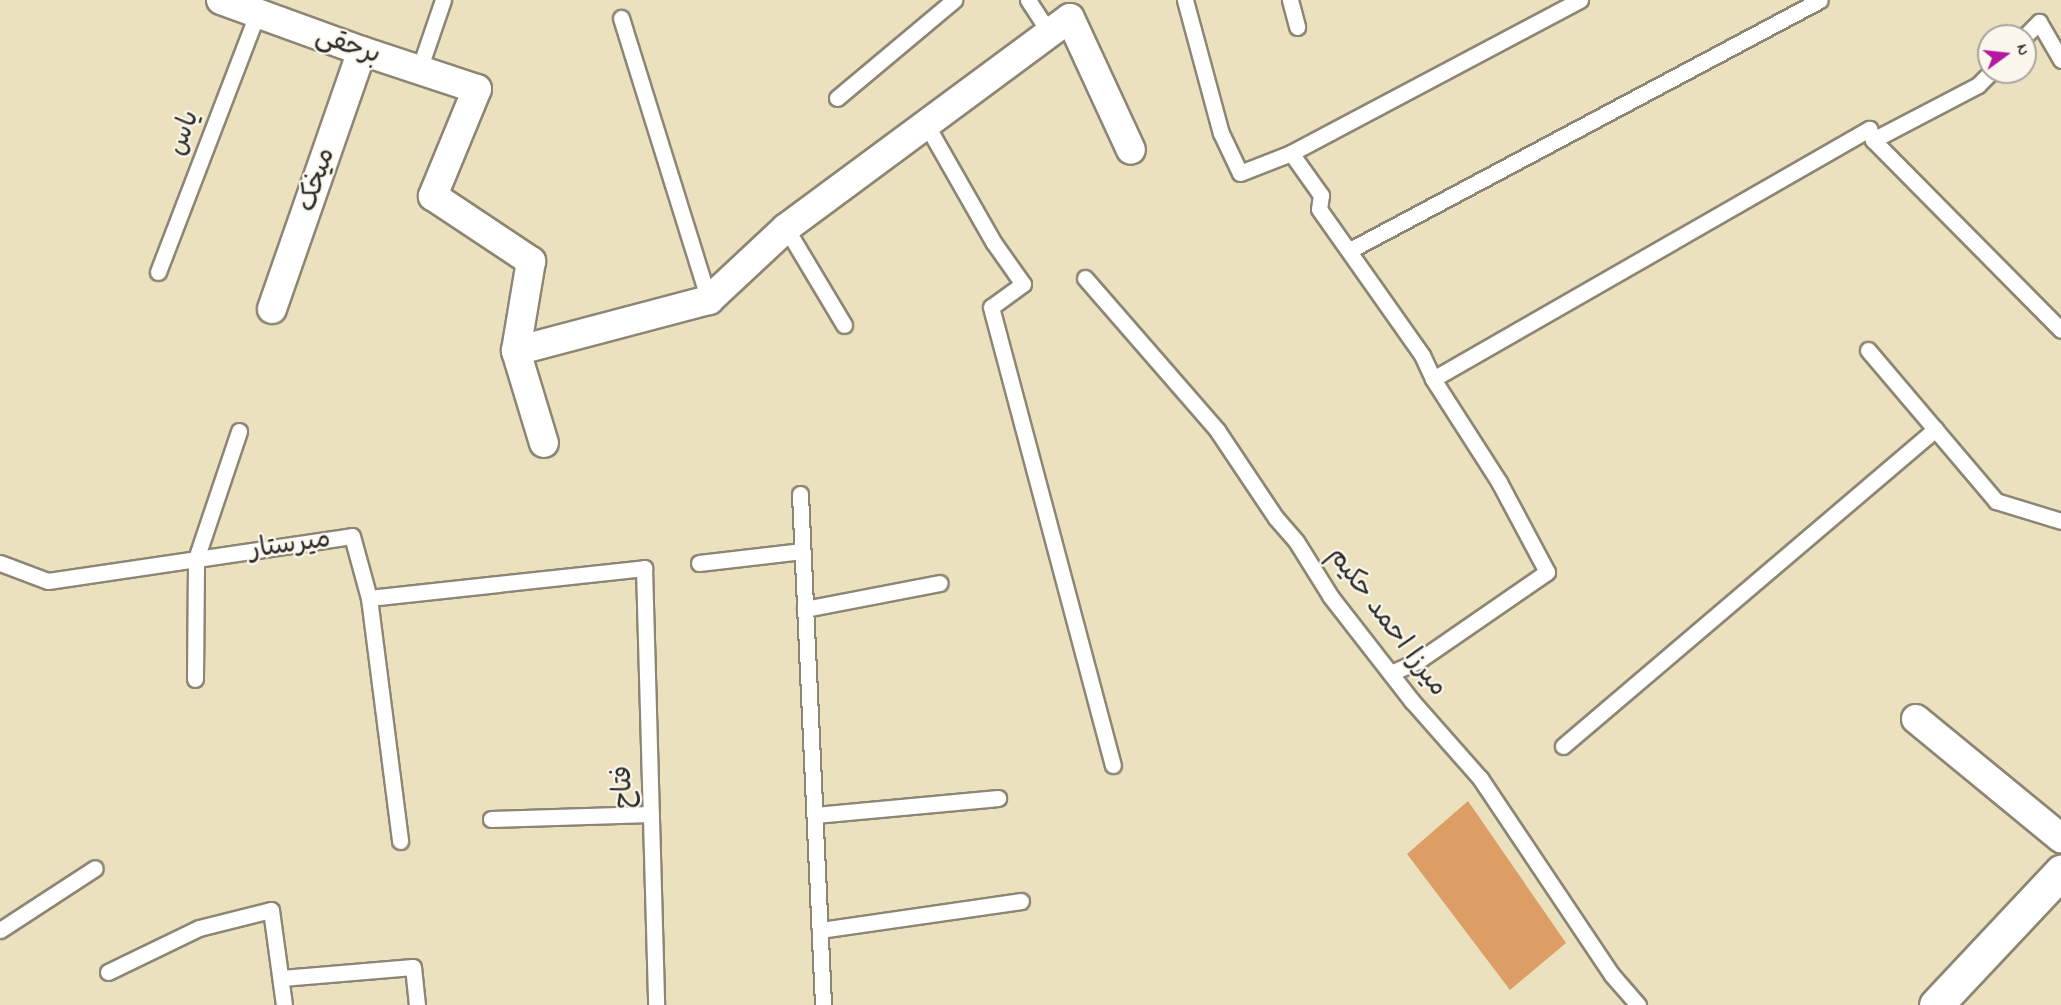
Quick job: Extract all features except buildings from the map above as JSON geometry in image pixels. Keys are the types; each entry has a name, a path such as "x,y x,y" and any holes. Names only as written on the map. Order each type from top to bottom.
{"street":[{"name":"برحقی","path":"220,0 362,51 477,88 433,195 531,261 516,351"},
{"path":"544,442 516,351 709,300 786,228 1051,35 1070,18 1131,150"},
{"name":"میخک","path":"272,309 362,51"},
{"path":"1916,719 2061,838"},
{"path":"1936,1005 2061,872"}],"lane":[{"path":"419,70 443,0"},
{"path":"837,98 954,0"},
{"path":"1028,0 1051,35"},
{"path":"1185,0 1221,133 1240,173 1292,153 1580,0"},
{"path":"1290,0 1297,27"},
{"path":"1350,250 1820,0"},
{"name":"یاس","path":"158,272 257,14"},
{"path":"621,18 709,300"},
{"path":"2037,24 2039,22 2061,60"},
{"path":"1873,140 1979,84"},
{"path":"926,124 994,243 1023,284 991,307 1113,765"},
{"path":"1433,379 1869,129 1873,140 2061,330"},
{"path":"1292,153 1321,195 1319,209 1422,355 1433,379 1499,482 1547,572 1418,661 1391,673"},
{"path":"786,228 844,325"},
{"name":"میرزا احمد حکیم","path":"1085,279 1217,430 1276,519 1296,541 1330,597 1412,701 1480,778 1612,975 1638,1005"},
{"path":"1868,350 1996,501 2061,521"},
{"path":"1563,746 1935,429"},
{"path":"195,679 196,559 239,431"},
{"path":"800,494 823,1005"},
{"name":"میرستار","path":"0,563 48,581 352,536 369,598"},
{"path":"699,563 802,551"},
{"name":"فتاح","path":"369,598 644,568 656,1005"},
{"path":"805,609 940,583"},
{"path":"369,598 400,841"},
{"path":"815,815 998,798"},
{"path":"491,819 651,814"},
{"path":"0,930 95,868"},
{"path":"820,930 1021,901"},
{"path":"108,972 199,928 271,910 284,1005"},
{"path":"282,978 413,967 417,1005"}]}
